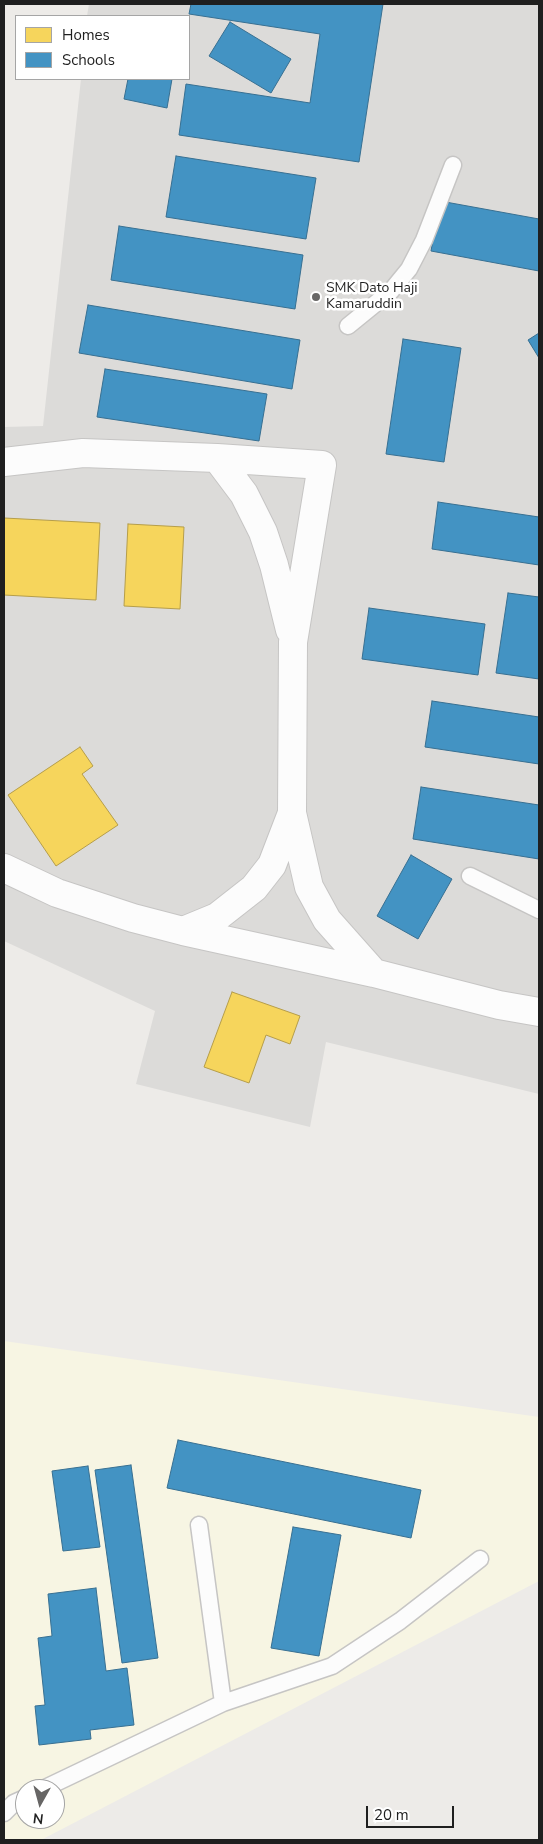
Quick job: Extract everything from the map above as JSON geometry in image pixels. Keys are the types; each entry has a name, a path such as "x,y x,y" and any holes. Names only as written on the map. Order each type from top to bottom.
{"street":[{"path":"4,462 84,453 217,458 322,465 293,642 292,813 309,887 327,920 374,973"},
{"path":"217,458 244,494 263,532 274,565 293,642"},
{"path":"183,931 217,917 254,888 272,866 292,813"},
{"path":"4,868 57,893 133,918 183,931 374,973 499,1005 539,1012"}],"lane":[{"path":"348,326 391,291 409,269 424,240 453,165"},
{"path":"470,876 539,910"},
{"path":"199,1525 223,1703"},
{"path":"64,1779 223,1703 332,1666 400,1621 480,1559"},
{"path":"4,1812 15,1803"}],"shaded area":[{"path":"89,4 539,4 539,1094 326,1042 310,1127 136,1084 155,1011 4,941 4,427 43,426 81,80 190,80 190,15 87,15"},
{"path":"4,1341 539,1417 539,1581 65,1828 65,1779 15,1779 15,1829 62,1829 41,1840 4,1840"}],"building: Homes":[{"path":"4,518 100,523 96,600 4,595"},
{"path":"128,524 184,527 180,609 124,606"},
{"path":"80,747 93,766 82,774 118,825 56,866 8,795"},
{"path":"232,992 300,1016 290,1044 266,1035 249,1083 204,1067"}],"building: Schools":[{"path":"191,4 383,4 359,162 179,135 186,84 310,103 320,34 189,14"},
{"path":"230,22 291,59 271,93 209,56"},
{"path":"128,80 172,80 167,108 124,99"},
{"path":"176,156 316,178 306,239 166,217"},
{"path":"440,201 539,219 539,271 431,251"},
{"path":"119,226 303,255 295,309 111,280"},
{"path":"88,305 300,340 292,389 79,353"},
{"path":"539,333 539,358 528,340"},
{"path":"403,339 461,348 444,462 386,454"},
{"path":"105,369 267,394 259,441 97,417"},
{"path":"438,502 539,517 539,565 432,549"},
{"path":"508,593 539,597 539,679 496,673"},
{"path":"369,608 485,624 478,675 362,659"},
{"path":"432,701 539,717 539,764 425,747"},
{"path":"421,787 539,805 539,859 413,839"},
{"path":"411,855 452,879 418,939 377,916"},
{"path":"178,1440 421,1490 411,1538 167,1488"},
{"path":"131,1465 158,1658 122,1663 95,1470"},
{"path":"88,1466 100,1547 63,1551 52,1471"},
{"path":"293,1527 341,1535 319,1656 271,1648"},
{"path":"96,1588 106,1671 127,1668 134,1725 90,1730 91,1739 39,1745 35,1706 45,1705 38,1638 52,1636 48,1594"}],"place":[{"name":"SMK Dato Haji Kamaruddin","path":"316,297"}]}
